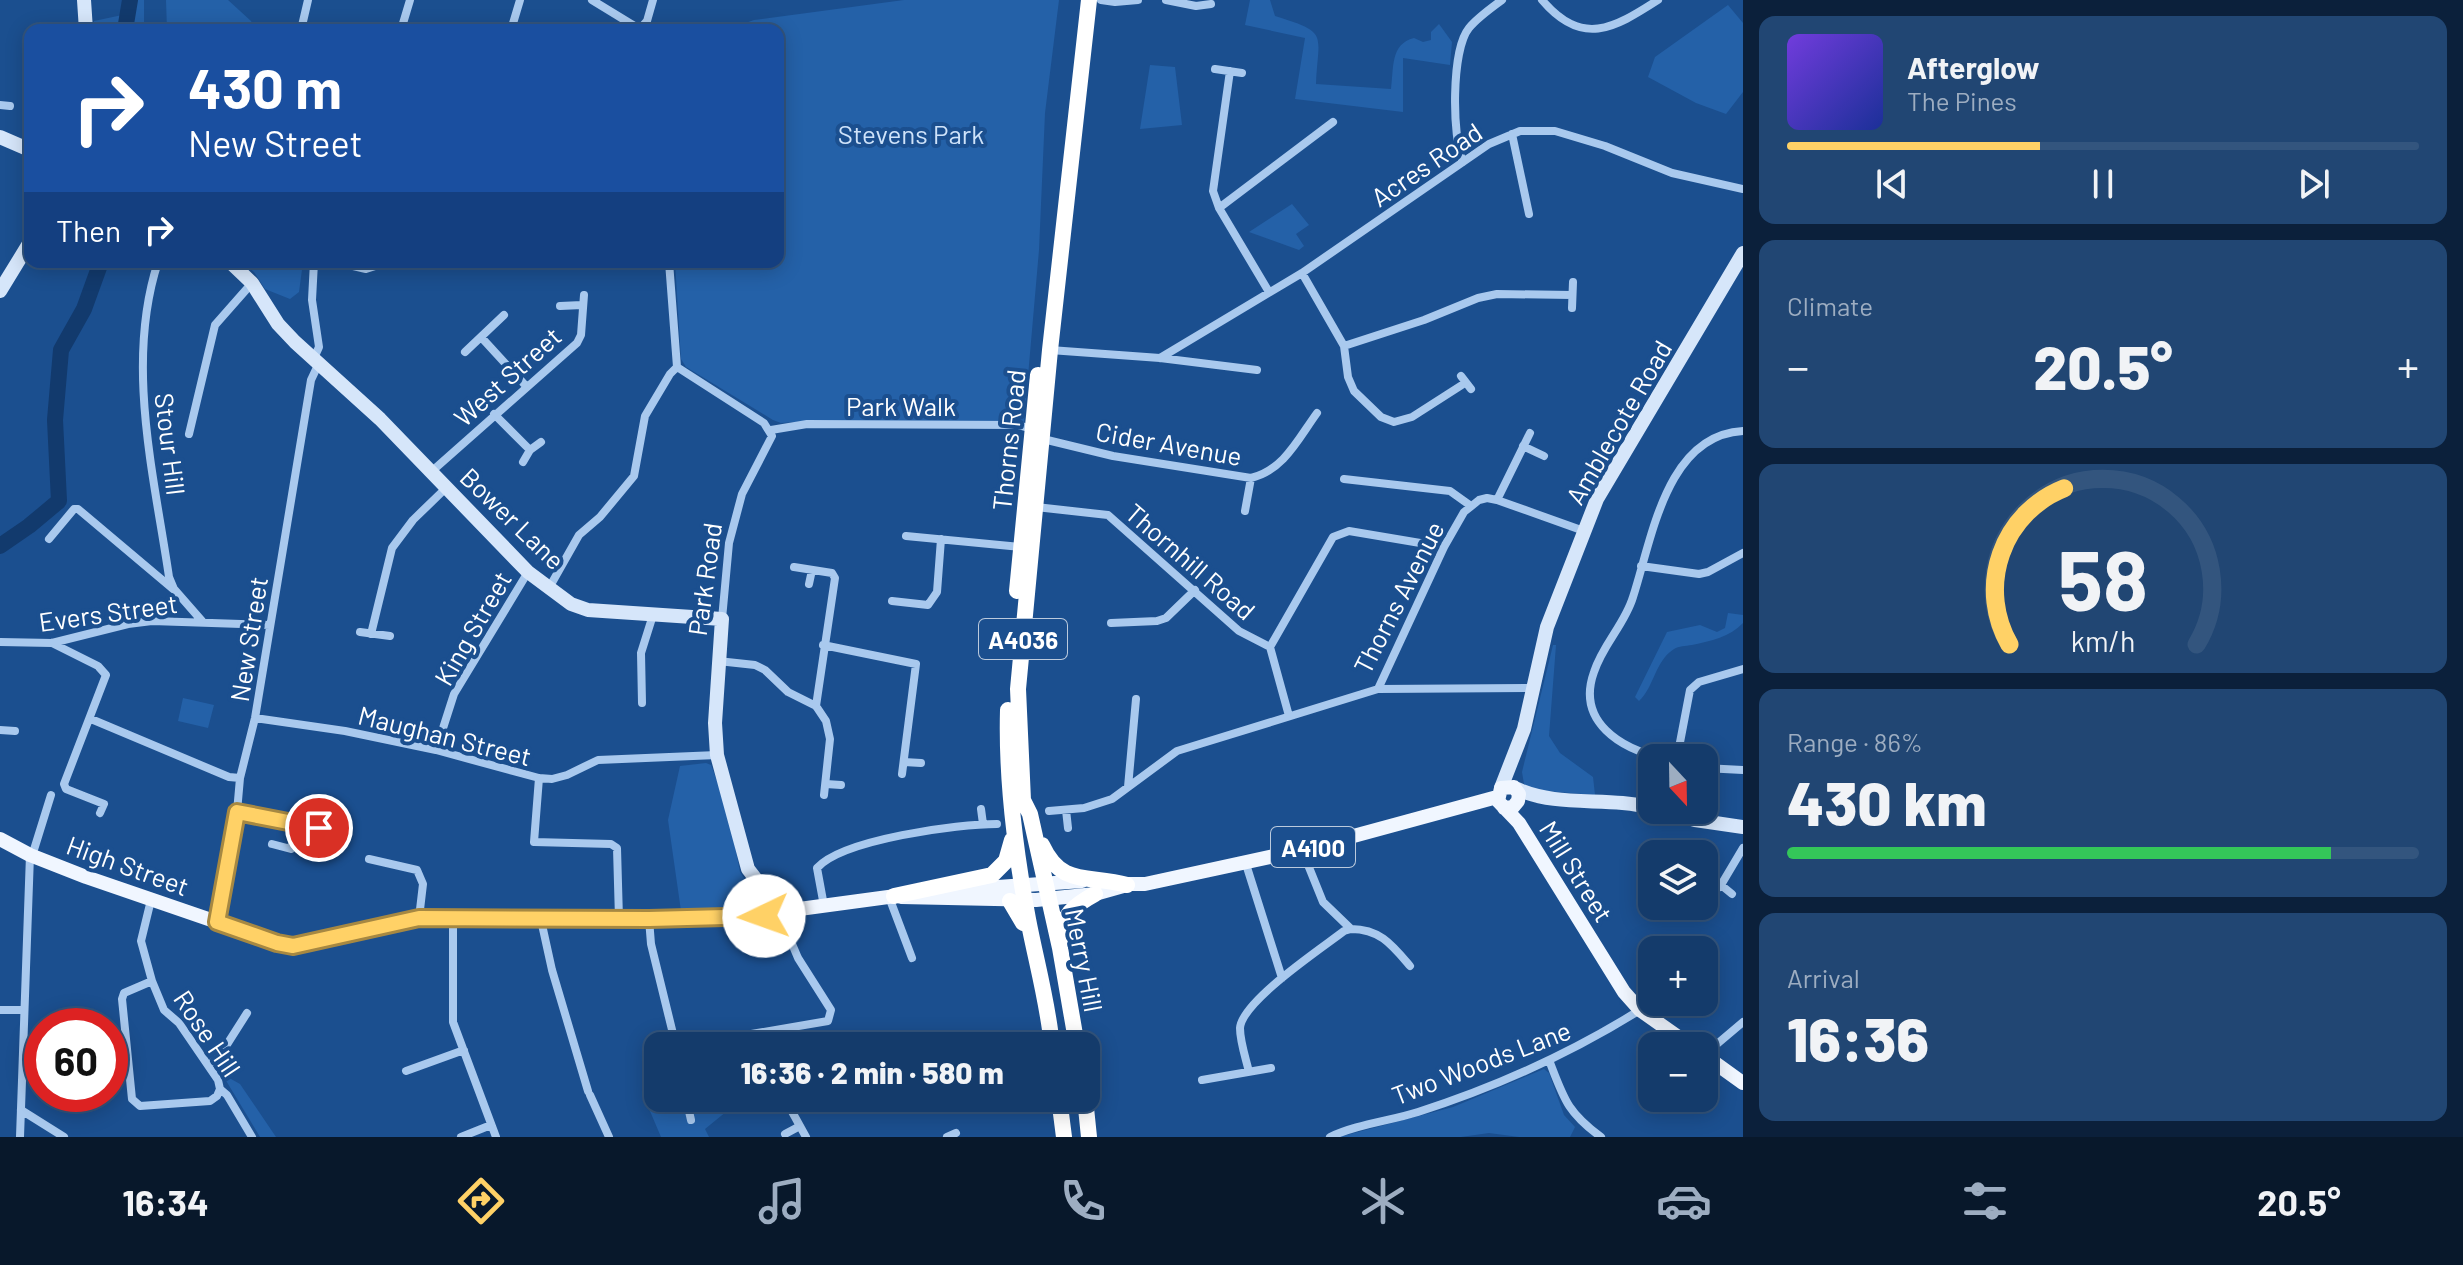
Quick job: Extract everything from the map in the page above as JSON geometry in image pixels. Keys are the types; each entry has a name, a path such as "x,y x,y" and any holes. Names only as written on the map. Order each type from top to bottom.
{"highway":[{"name":"Thorns Road","path":"1022,810 1018,689 1036,507 1037,434 1079,0"},
{"name":"Thorns Road","path":"1031,893 1008,711 1021,547 1050,350 1089,0"},
{"path":"1022,810 1056,868 1075,877 1108,879 1127,885"},
{"path":"892,896 992,875 1006,861 1022,810"},
{"path":"1031,893 1052,1000 1047,1006 1039,990 1022,917 1031,893"},
{"name":"Merry Hill","path":"1031,893 1060,948 1075,1032"},
{"path":"1060,948 1061,927 1067,914 1075,905 1095,894"},
{"name":"Merry Hill","path":"1047,1006 1050,1032"},
{"path":"1061,1112 1064,1137"},
{"path":"1079,1112 1080,1137"},
{"path":"1087,1112 1091,1137"}],"main road":[{"name":"Mill Street","path":"1509,797 1519,823 1611,973 1638,1007"},
{"name":"A4100","path":"792,910 892,896 923,899 1031,893 1095,894 1302,850 1509,797"},
{"name":"High Street","path":"0,839 31,856 151,900 293,946 419,918 541,920 764,916 772,925 784,925"},
{"name":"A4100","path":"1031,893 1075,881 1127,885"},
{"path":"764,916 765,907 772,900 785,900 792,910 791,919 784,925"},
{"name":"Mill Street","path":"1648,1016 1671,1032"},
{"path":"1718,1065 1743,1083"}],"street":[{"path":"84,0 86,24"},
{"path":"302,24 308,0"},
{"path":"403,24 410,0"},
{"path":"513,24 520,0"},
{"path":"592,0 630,24"},
{"path":"645,24 653,0"},
{"path":"1101,0 1138,0"},
{"path":"1166,0 1196,6 1211,4"},
{"path":"1463,162 1457,149 1456,135 1458,53 1467,30 1502,0"},
{"path":"1542,0 1555,15 1567,22 1594,30 1606,29 1658,0"},
{"path":"1215,69 1242,73"},
{"path":"1230,71 1213,191 1219,208 1269,292"},
{"path":"0,105 10,106"},
{"path":"1219,208 1333,122"},
{"name":"Acres Road","path":"1160,358 1302,273 1489,144 1512,134 1555,131 1605,146 1672,173 1743,189"},
{"path":"1512,134 1529,214"},
{"path":"0,137 24,147"},
{"path":"0,291 24,252"},
{"name":"Amblecote Road","path":"1509,797 1514,761 1547,627 1597,499 1743,253"},
{"name":"Stour Hill","path":"157,268 148,305 143,395 169,577 174,589 202,621"},
{"name":"Bower Lane","path":"236,268 252,283 278,324 380,419 528,572 571,604 588,610 722,619"},
{"name":"New Street","path":"217,922 237,812 240,778 255,718 319,347 312,300 314,268"},
{"path":"549,588 579,535 600,517 634,476 645,416 677,367 669,268"},
{"path":"1302,273 1344,346 1348,377 1354,391 1368,408 1388,421 1412,417 1466,382"},
{"path":"1572,308 1573,282"},
{"path":"189,434 215,325 252,283"},
{"path":"1344,346 1424,320 1478,298 1497,294 1572,295"},
{"name":"West Street","path":"431,472 577,343 581,335 583,300 560,306"},
{"path":"465,352 504,315"},
{"path":"481,337 526,386"},
{"path":"1050,350 1160,358 1257,370"},
{"path":"677,367 771,430"},
{"name":"Cider Avenue","path":"1037,434 1113,456 1251,478 1280,465 1307,419 1317,413"},
{"path":"494,414 530,450"},
{"name":"Park Walk","path":"771,430 807,424 1018,425 1037,434"},
{"name":"Park Road","path":"771,430 772,436 742,494 729,543 717,661 717,755 748,869 772,900"},
{"path":"1638,751 1611,736 1596,717 1591,702 1593,672 1627,615 1667,490 1698,448 1720,435 1743,431"},
{"path":"1530,433 1497,500 1584,531"},
{"path":"523,462 530,450 541,442"},
{"path":"1523,446 1544,456"},
{"path":"1245,511 1251,478"},
{"path":"1344,479 1450,491 1471,506"},
{"path":"371,634 392,548 413,520 447,487"},
{"name":"Thorns Avenue","path":"1049,811 1103,803 1177,751 1378,689 1444,547 1464,512 1487,498 1497,500"},
{"name":"Thornhill Road","path":"1036,507 1108,515 1239,631 1270,647"},
{"path":"49,539 74,509 78,509 174,589"},
{"path":"1289,716 1270,647 1333,537 1349,531 1444,547"},
{"path":"906,536 1021,547"},
{"path":"892,601 928,605 937,592 941,539"},
{"path":"1641,566 1699,574 1743,553"},
{"path":"794,567 832,573 835,578 816,706"},
{"path":"809,584 812,570"},
{"name":"King Street","path":"436,750 454,694 528,572"},
{"path":"1111,623 1166,618 1195,590"},
{"path":"642,703 641,653 653,615"},
{"name":"Evers Street","path":"0,642 52,643 152,621 270,625"},
{"path":"360,632 390,636"},
{"path":"52,643 104,670 106,675 64,784 66,789 104,804 100,813"},
{"path":"823,645 917,660 902,774"},
{"path":"717,661 755,665 765,670 788,692 816,706 826,721 830,739 824,795"},
{"path":"1680,744 1690,690 1699,682 1743,669"},
{"path":"1378,689 1532,688"},
{"path":"1128,787 1136,699"},
{"name":"Maughan Street","path":"255,718 345,731 436,750 539,778 567,775 598,760 717,755"},
{"path":"91,719 229,777 240,778"},
{"path":"0,730 15,731"},
{"path":"904,762 921,763"},
{"path":"1718,769 1743,770"},
{"path":"539,778 534,842 611,844 617,848 619,919"},
{"path":"826,784 841,785"},
{"path":"20,1137 31,856 51,795"},
{"path":"1509,797 1612,800 1638,805"},
{"path":"981,809 983,824"},
{"path":"1066,810 1068,828"},
{"path":"237,812 319,828"},
{"path":"1718,823 1743,827"},
{"path":"824,906 817,868 834,855 875,840 997,824"},
{"path":"272,844 291,849 295,825"},
{"path":"1718,888 1743,848"},
{"path":"1302,850 1323,902 1351,929"},
{"path":"369,859 417,870 422,877 419,918"},
{"path":"1245,860 1282,978"},
{"path":"385,877 388,864"},
{"path":"1721,885 1732,894"},
{"path":"892,896 912,958"},
{"name":"Rose Hill","path":"151,900 141,941 164,1010 179,1023 209,1065 220,1089 227,1095 252,1137"},
{"path":"453,918 453,1022 496,1137"},
{"path":"649,919 651,944 674,1032"},
{"path":"541,920 552,970 589,1093 609,1137"},
{"path":"762,1032 828,1021 831,1010 798,958 784,925"},
{"path":"1249,1072 1240,1030 1248,1009 1282,978 1344,931 1370,930 1382,936 1410,966"},
{"path":"152,981 124,993 122,999 132,1099 140,1106 210,1101 220,1089"},
{"path":"0,1010 23,1010"},
{"name":"Two Woods Lane","path":"1330,1137 1418,1112 1518,1075 1594,1038 1638,1011"},
{"path":"209,1065 219,1057 247,1013"},
{"path":"1718,1043 1743,1022"},
{"path":"406,1071 464,1050"},
{"path":"1549,1060 1566,1104 1573,1114 1601,1137"},
{"path":"1202,1080 1271,1068"},
{"path":"21,1110 64,1137"},
{"path":"689,1112 691,1120"},
{"path":"792,1112 806,1137"},
{"path":"461,1137 491,1125"},
{"path":"785,1134 800,1126"}],"green space":[{"path":"130,0 144,0 144,24 94,24 94,21 127,14"},
{"path":"166,0 228,0 252,24 167,24"},
{"name":"Stevens Park","path":"904,0 1059,0 1045,113 1039,250 1024,422 781,423 686,367 681,359 675,268 784,268 784,24 742,24"},
{"path":"1250,0 1270,0 1275,16 1305,27 1317,37 1316,84 1391,89 1397,51 1406,41 1414,38 1423,42 1431,40 1431,32 1439,24 1452,42 1450,65 1403,58 1403,112 1295,99 1305,38 1245,25"},
{"path":"1728,5 1743,23 1743,92 1726,114 1696,103 1648,77 1655,57"},
{"path":"1150,65 1175,67 1182,125 1140,129"},
{"path":"1292,204 1309,225 1296,234 1304,246 1299,250 1249,232"},
{"path":"249,268 302,268 299,292 290,299 265,289"},
{"path":"1728,613 1743,615 1743,623 1720,638 1674,649 1663,660 1644,695 1639,701 1635,697 1667,632 1700,625 1717,632 1725,628"},
{"path":"1553,645 1556,645 1549,736 1560,753 1593,777 1595,795 1532,790 1524,784 1522,772"},
{"path":"183,698 214,705 208,728 178,721"},
{"path":"711,765 728,810 740,872 757,898 749,909 681,911 668,820 680,766"},
{"path":"1544,1069 1549,1073 1564,1115 1575,1127 1570,1137 1519,1137 1489,1133 1461,1137 1339,1137 1453,1107"},
{"path":"222,1074 240,1084 276,1137 260,1137"},
{"path":"650,1112 685,1112 687,1118 694,1116 693,1112 726,1112 705,1129 709,1137 661,1137"}],"waterway":[{"path":"126,24 130,0"},
{"path":"0,546 59,501 55,420 61,350 84,309 99,268"}],"route":[{"path":"319,828 237,812 217,922 287,946 299,946 419,918 541,920 764,916"}]}
